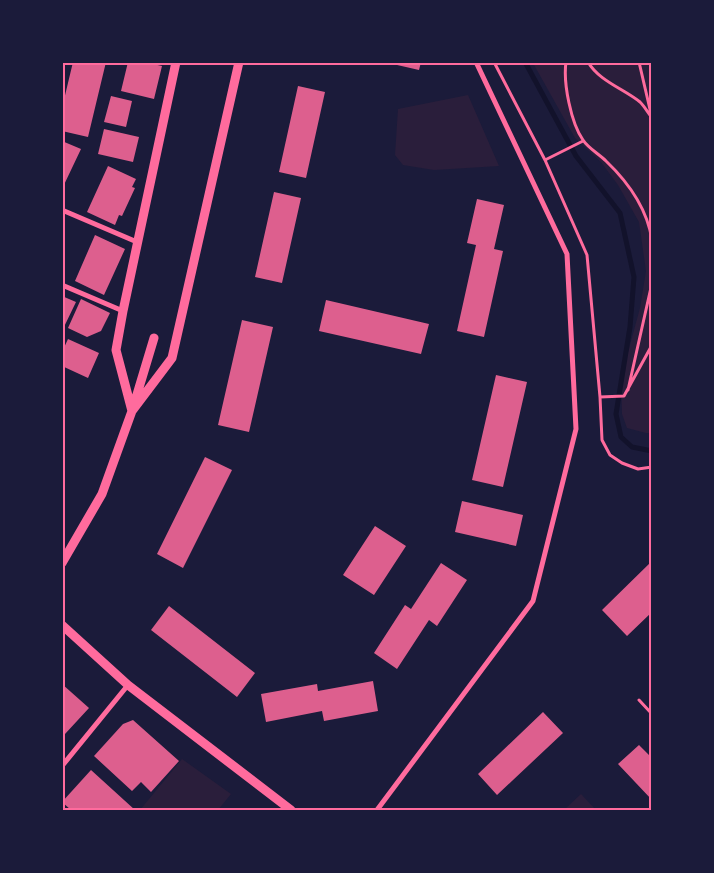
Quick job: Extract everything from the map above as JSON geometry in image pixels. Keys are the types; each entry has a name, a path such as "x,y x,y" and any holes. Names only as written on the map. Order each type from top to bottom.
{"street":[{"path":"132,411 116,350 122,311 176,62"},
{"path":"132,411 172,358 239,62"},
{"path":"377,810 533,601 576,429 567,254 476,62"},
{"path":"62,210 137,242"},
{"path":"62,285 122,311"},
{"path":"62,563 102,494 132,411 154,338"},
{"path":"62,625 128,685 291,810"},
{"path":"62,766 128,685"}],"path":[{"path":"566,62 567,98 583,141 622,177 634,194 644,215 652,240"},
{"path":"588,62 603,78 640,102 651,116"},
{"path":"638,62 651,116"},
{"path":"545,160 583,141"},
{"path":"628,390 652,284"},
{"path":"600,398 624,396 652,345"},
{"path":"639,700 652,714"}],"shaded area":[{"path":"533,63 651,63 651,433 627,428 622,414 621,378 640,308 646,271 639,222 618,185 601,162 575,138"},
{"path":"468,95 499,166 434,170 403,165 395,155 398,109"},
{"path":"182,759 231,794 218,810 140,810"},
{"path":"581,794 596,810 564,810"}],"building":[{"path":"73,62 106,62 88,137 62,131 62,108"},
{"path":"128,62 144,62 162,66 154,99 121,91"},
{"path":"384,62 421,62 419,70"},
{"path":"298,86 325,92 306,178 279,172"},
{"path":"111,96 132,101 126,127 104,122"},
{"path":"104,129 139,137 133,162 98,154"},
{"path":"62,141 81,149 62,189"},
{"path":"108,166 136,179 132,187 135,188 122,216 119,215 115,225 87,212"},
{"path":"274,192 301,198 282,283 255,277"},
{"path":"477,199 504,205 494,249 503,251 484,337 457,331 476,245 467,243"},
{"path":"95,235 125,249 104,295 75,281"},
{"path":"62,296 76,302 62,331"},
{"path":"81,299 110,313 101,331 87,337 68,328"},
{"path":"326,300 429,324 421,354 319,331"},
{"path":"242,320 273,327 249,432 218,425"},
{"path":"68,339 99,353 88,378 62,366 62,352"},
{"path":"496,375 527,382 503,487 472,480"},
{"path":"205,457 232,470 183,568 157,554"},
{"path":"462,501 523,515 516,546 455,532"},
{"path":"375,526 406,546 374,595 343,575"},
{"path":"652,561 652,612 627,636 602,610"},
{"path":"441,563 467,580 437,626 429,620 397,669 374,653 405,605 411,609"},
{"path":"169,606 255,673 237,697 151,630"},
{"path":"373,681 378,711 324,721 322,711 266,722 261,694 317,684 318,691"},
{"path":"62,684 89,708 65,734 62,732"},
{"path":"543,712 563,733 497,795 478,774"},
{"path":"133,720 179,761 151,792 141,782 132,791 94,756 123,724"},
{"path":"639,745 652,758 652,800 618,764"},
{"path":"91,770 135,810 71,810 62,802"}],"waterway":[{"path":"525,62 576,156 620,213 634,277 630,327 616,414 621,437 632,447 652,451"}]}
